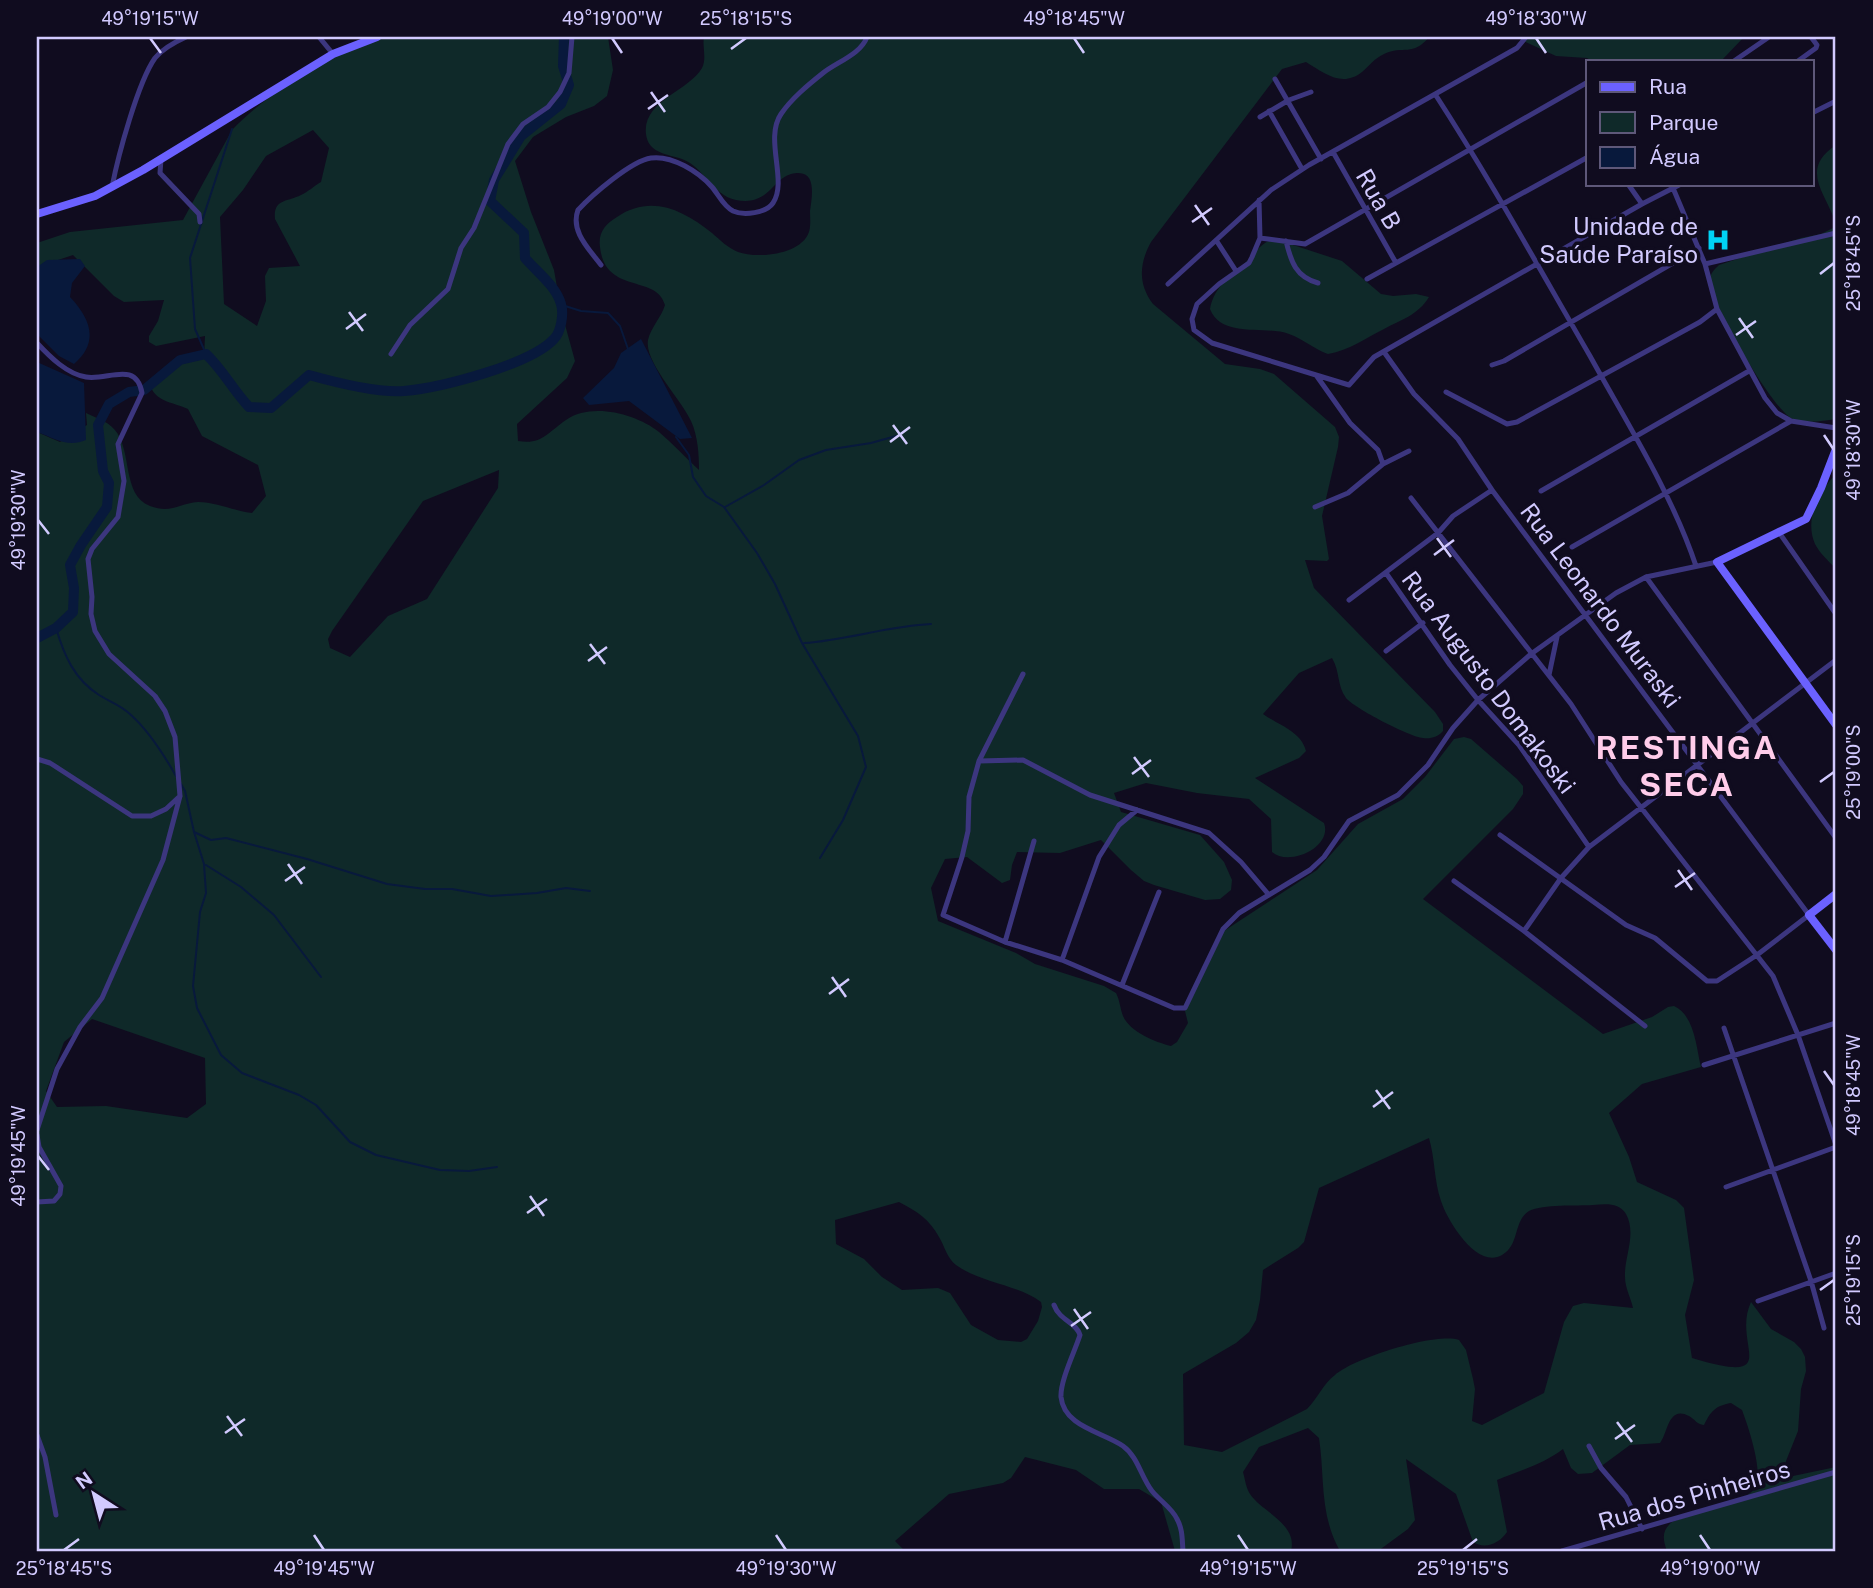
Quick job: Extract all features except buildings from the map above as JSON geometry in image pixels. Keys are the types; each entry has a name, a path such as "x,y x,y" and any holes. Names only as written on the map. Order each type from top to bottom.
{"street":[{"path":"112,187 116,165 145,77 156,57 186,37"},
{"path":"318,37 333,54"},
{"path":"37,214 95,196 333,54 377,37"},
{"path":"391,354 410,325 448,289 461,248 474,228 508,144 523,124 548,107 560,92 569,73 572,37"},
{"path":"601,265 581,239 576,226 578,210 622,173 651,158 669,159 688,168 711,185 733,211 753,212 766,209 774,202 777,184 775,134 779,117 794,98 824,72 862,47 867,37"},
{"path":"1168,284 1259,200 1302,169 1517,48 1526,37"},
{"path":"1735,60 1769,37"},
{"path":"1799,60 1816,48 1811,37"},
{"path":"1275,79 1321,159"},
{"path":"1260,238 1305,244 1586,83"},
{"path":"1260,117 1289,100 1311,92"},
{"path":"1435,94 1504,205 1601,376 1664,492 1696,566"},
{"path":"1814,112 1836,101"},
{"path":"1269,111 1302,169"},
{"name":"Rua B","path":"1332,152 1396,263"},
{"path":"1367,279 1586,158"},
{"path":"161,159 160,173 199,215 201,222"},
{"path":"1629,186 1642,204"},
{"path":"1259,200 1260,238 1249,263 1197,304 1192,319 1194,330 1212,342 1349,386 1364,367 1384,352 1677,186"},
{"path":"1673,188 1705,264 1717,309 1749,371 1777,413 1791,421 1836,428"},
{"path":"1705,264 1836,233"},
{"path":"1216,240 1236,271"},
{"path":"1286,241 1294,268 1308,280 1318,283"},
{"path":"1492,365 1504,361 1699,248"},
{"path":"1446,392 1507,424 1517,422 1700,322 1717,309"},
{"path":"37,343 66,369 86,377 125,373 131,375 140,386 142,393 118,444 124,481 118,517 92,549 88,559 91,614 95,631 108,654 155,696 165,712 176,737 180,796 163,860 102,998 80,1027 57,1069 37,1132 39,1147 61,1186 60,1194 54,1201 37,1202"},
{"name":"Rua Leonardo Muraski","path":"1384,352 1414,394 1458,439 1492,490 1695,766 1836,950"},
{"path":"1541,491 1749,371"},
{"path":"1317,374 1350,423 1378,450 1383,464"},
{"path":"1572,547 1791,421"},
{"path":"1023,674 979,761 969,797 968,831 962,857 943,915 1005,942 1062,960 1174,1008 1185,1008 1223,929 1239,914 1310,870 1324,857 1349,821 1398,795 1428,765 1453,728 1478,700 1531,654 1616,593 1646,577 1717,562 1806,519 1836,449"},
{"path":"1315,507 1348,493 1383,464 1409,451"},
{"path":"1349,600 1438,533 1453,516 1492,490"},
{"path":"1411,498 1571,704 1621,782 1773,976 1798,1035 1836,1146 1726,1186"},
{"path":"1778,531 1836,614"},
{"path":"1717,562 1836,725"},
{"name":"Rua Augusto Domakoski","path":"1385,573 1423,623 1450,665 1519,745 1589,847"},
{"path":"1646,577 1836,838"},
{"path":"1386,651 1423,623"},
{"path":"1549,675 1557,635"},
{"path":"1524,931 1561,878 1589,847 1836,660"},
{"path":"37,759 50,764 132,816 151,816 166,809 180,796"},
{"path":"979,761 1023,760 1090,795 1209,833 1241,862 1269,895"},
{"path":"1062,960 1099,857 1119,825 1137,810"},
{"path":"1500,835 1626,925 1656,938 1707,981 1717,981 1758,954 1836,894"},
{"path":"1005,942 1034,841"},
{"path":"1454,881 1524,931 1645,1026"},
{"path":"1122,985 1159,892"},
{"path":"1704,1065 1836,1023"},
{"path":"1724,1028 1825,1328"},
{"path":"1758,1300 1836,1273"},
{"path":"1054,1305 1057,1313 1078,1329 1080,1335 1062,1389 1061,1399 1068,1413 1088,1430 1122,1446 1133,1456 1153,1493 1177,1517 1182,1533 1182,1551"},
{"path":"37,1435 45,1457 56,1515"},
{"path":"1588,1446 1601,1468 1626,1497 1642,1529"},
{"name":"Rua dos Pinheiros","path":"1562,1551 1836,1472"}],"green space":[{"path":"380,37 608,37 613,70 607,96 594,106 566,117 533,137 515,161 531,212 554,270 561,310 575,361 567,378 517,424 518,441 539,440 577,415 588,412 614,412 638,420 659,432 699,470 697,439 691,421 657,370 648,349 649,335 665,305 660,296 652,290 611,272 604,262 600,247 601,233 609,223 630,210 654,206 690,218 738,252 756,255 778,253 797,246 809,232 812,191 806,175 791,174 763,196 747,201 736,200 721,193 690,163 659,152 650,145 646,134 651,113 702,68 704,37 1429,37 1413,49 1384,54 1355,77 1347,79 1333,77 1306,62 1282,69 1151,242 1144,258 1142,274 1145,289 1153,304 1225,364 1274,374 1335,427 1339,437 1338,447 1322,516 1329,559 1305,560 1314,588 1435,712 1443,724 1443,731 1432,738 1416,736 1395,728 1351,703 1343,693 1332,658 1299,673 1263,714 1294,733 1306,751 1299,758 1255,778 1324,823 1325,832 1316,847 1298,856 1279,856 1272,852 1271,819 1249,799 1146,783 1114,793 1121,812 1200,835 1224,862 1232,880 1231,890 1220,899 1205,900 1144,881 1101,840 1060,853 1017,852 1010,880 1002,883 967,857 945,859 931,888 938,921 1016,953 1035,964 1104,986 1116,993 1123,1016 1131,1027 1151,1039 1171,1046 1177,1042 1188,1023 1185,1011 1224,931 1317,870 1358,824 1403,799 1425,777 1454,739 1471,739 1517,779 1523,786 1523,794 1513,809 1423,899 1603,1034 1652,1017 1668,1007 1674,1006 1686,1017 1694,1033 1701,1067 1642,1084 1609,1113 1637,1182 1676,1200 1684,1208 1694,1280 1685,1315 1692,1358 1738,1367 1747,1364 1747,1318 1751,1302 1771,1329 1801,1349 1805,1357 1806,1371 1801,1389 1798,1431 1786,1461 1785,1473 1793,1476 1836,1467 1836,1551 1667,1551 1664,1536 1672,1522 1744,1497 1756,1486 1758,1470 1751,1437 1742,1410 1731,1403 1714,1410 1704,1425 1689,1416 1677,1414 1660,1443 1630,1445 1592,1473 1578,1474 1571,1468 1563,1449 1539,1463 1497,1480 1507,1532 1496,1542 1487,1545 1473,1542 1456,1494 1406,1459 1415,1520 1408,1529 1378,1551 1340,1551 1333,1537 1326,1509 1319,1438 1308,1428 1259,1447 1243,1472 1255,1501 1278,1519 1289,1533 1291,1551 1175,1551 1161,1502 1139,1489 1104,1489 1076,1470 1025,1457 1011,1478 1003,1483 949,1494 895,1541 905,1551 37,1551 37,432 60,442 87,425 86,413 108,424 120,438 124,448 135,492 141,500 157,508 170,509 198,502 252,513 266,496 258,465 202,436 188,409 162,399 151,387 167,370 204,358 205,336 156,346 149,342 149,336 158,321 164,300 124,302 114,296 73,255 37,267 37,243 70,232 183,220 232,130 247,115 301,76","holes":["313,130 329,148 321,182 304,194 282,202 276,208 275,219 300,266 269,268 265,276 266,301 257,326 224,304 220,217 243,190 266,156","499,470 498,488 427,599 388,616 350,657 330,648 328,639 332,631 423,501","92,1019 205,1058 206,1104 187,1118 106,1106 57,1107 46,1091 64,1042","1429,1138 1444,1209 1464,1241 1483,1256 1492,1258 1508,1251 1524,1215 1529,1211 1551,1206 1607,1204 1620,1207 1626,1214 1630,1229 1625,1277 1633,1308 1584,1303 1573,1306 1564,1322 1544,1393 1482,1425 1472,1421 1475,1389 1466,1350 1459,1340 1433,1340 1377,1354 1345,1368 1327,1383 1307,1409 1222,1452 1184,1445 1183,1374 1236,1343 1249,1332 1256,1320 1263,1270 1304,1242 1319,1188","899,1202 927,1221 956,1265 976,1276 1021,1291 1041,1302 1038,1321 1027,1339 1021,1342 998,1340 971,1325 950,1293 938,1288 902,1290 882,1277 864,1259 836,1244 835,1220"]},
{"path":"1515,37 1744,37 1722,60 1590,60 1556,56"},
{"path":"1836,145 1836,419 1814,422 1793,419 1772,398 1732,334 1713,295 1710,280 1712,272 1719,265 1833,228 1835,221 1821,190 1817,172 1825,154"},
{"path":"1269,241 1287,243 1342,261 1381,294 1416,294 1429,297 1409,316 1350,347 1328,354 1289,334 1234,328 1224,324 1210,309 1215,294 1230,276"},
{"path":"1836,474 1836,569 1815,544 1811,525 1819,497"}],"water":[{"path":"80,259 85,266 72,283 70,297 83,313 89,339 82,356 74,364 59,356 37,334 37,267 47,260"},
{"path":"641,339 692,438 680,439 629,401 589,405 583,398 614,368 621,353"},
{"path":"37,362 84,383 86,440 67,443 37,432"}],"waterway":[{"path":"37,638 56,628 73,612 74,588 70,565 107,507 109,483 103,471 98,425 109,404 129,392 144,390 180,360 206,354 249,407 271,408 309,375 382,390 420,389 505,366 542,349 554,339 562,318 559,297 525,258 524,233 490,201 494,180 521,136 561,104 569,85 563,66 564,37"},
{"path":"206,354 195,329 190,258 232,129"},
{"path":"562,305 581,311 608,313 620,326 628,349"},
{"path":"725,507 764,485 799,460 826,450 896,436"},
{"path":"676,437 689,455 693,477 706,496 724,507 757,553 775,584 802,643 858,736 866,767 843,820 820,858"},
{"path":"804,643 931,624"},
{"path":"56,628 67,657 83,682 138,721 176,776"},
{"path":"181,784 204,864 206,893 200,912 193,986 197,1008 221,1055 242,1073 299,1095 316,1105 350,1142 376,1155 440,1170 469,1171 497,1167"},
{"path":"194,832 211,840 226,838 307,859 387,884 452,889 491,896 566,888 590,891"},
{"path":"206,865 241,887 274,915 321,977"}],"place":[{"name":"Unidade de Saúde Paraíso","path":"1718,240"}],"district":[{"name":"RESTINGA SECA","path":"1687,766"}]}
